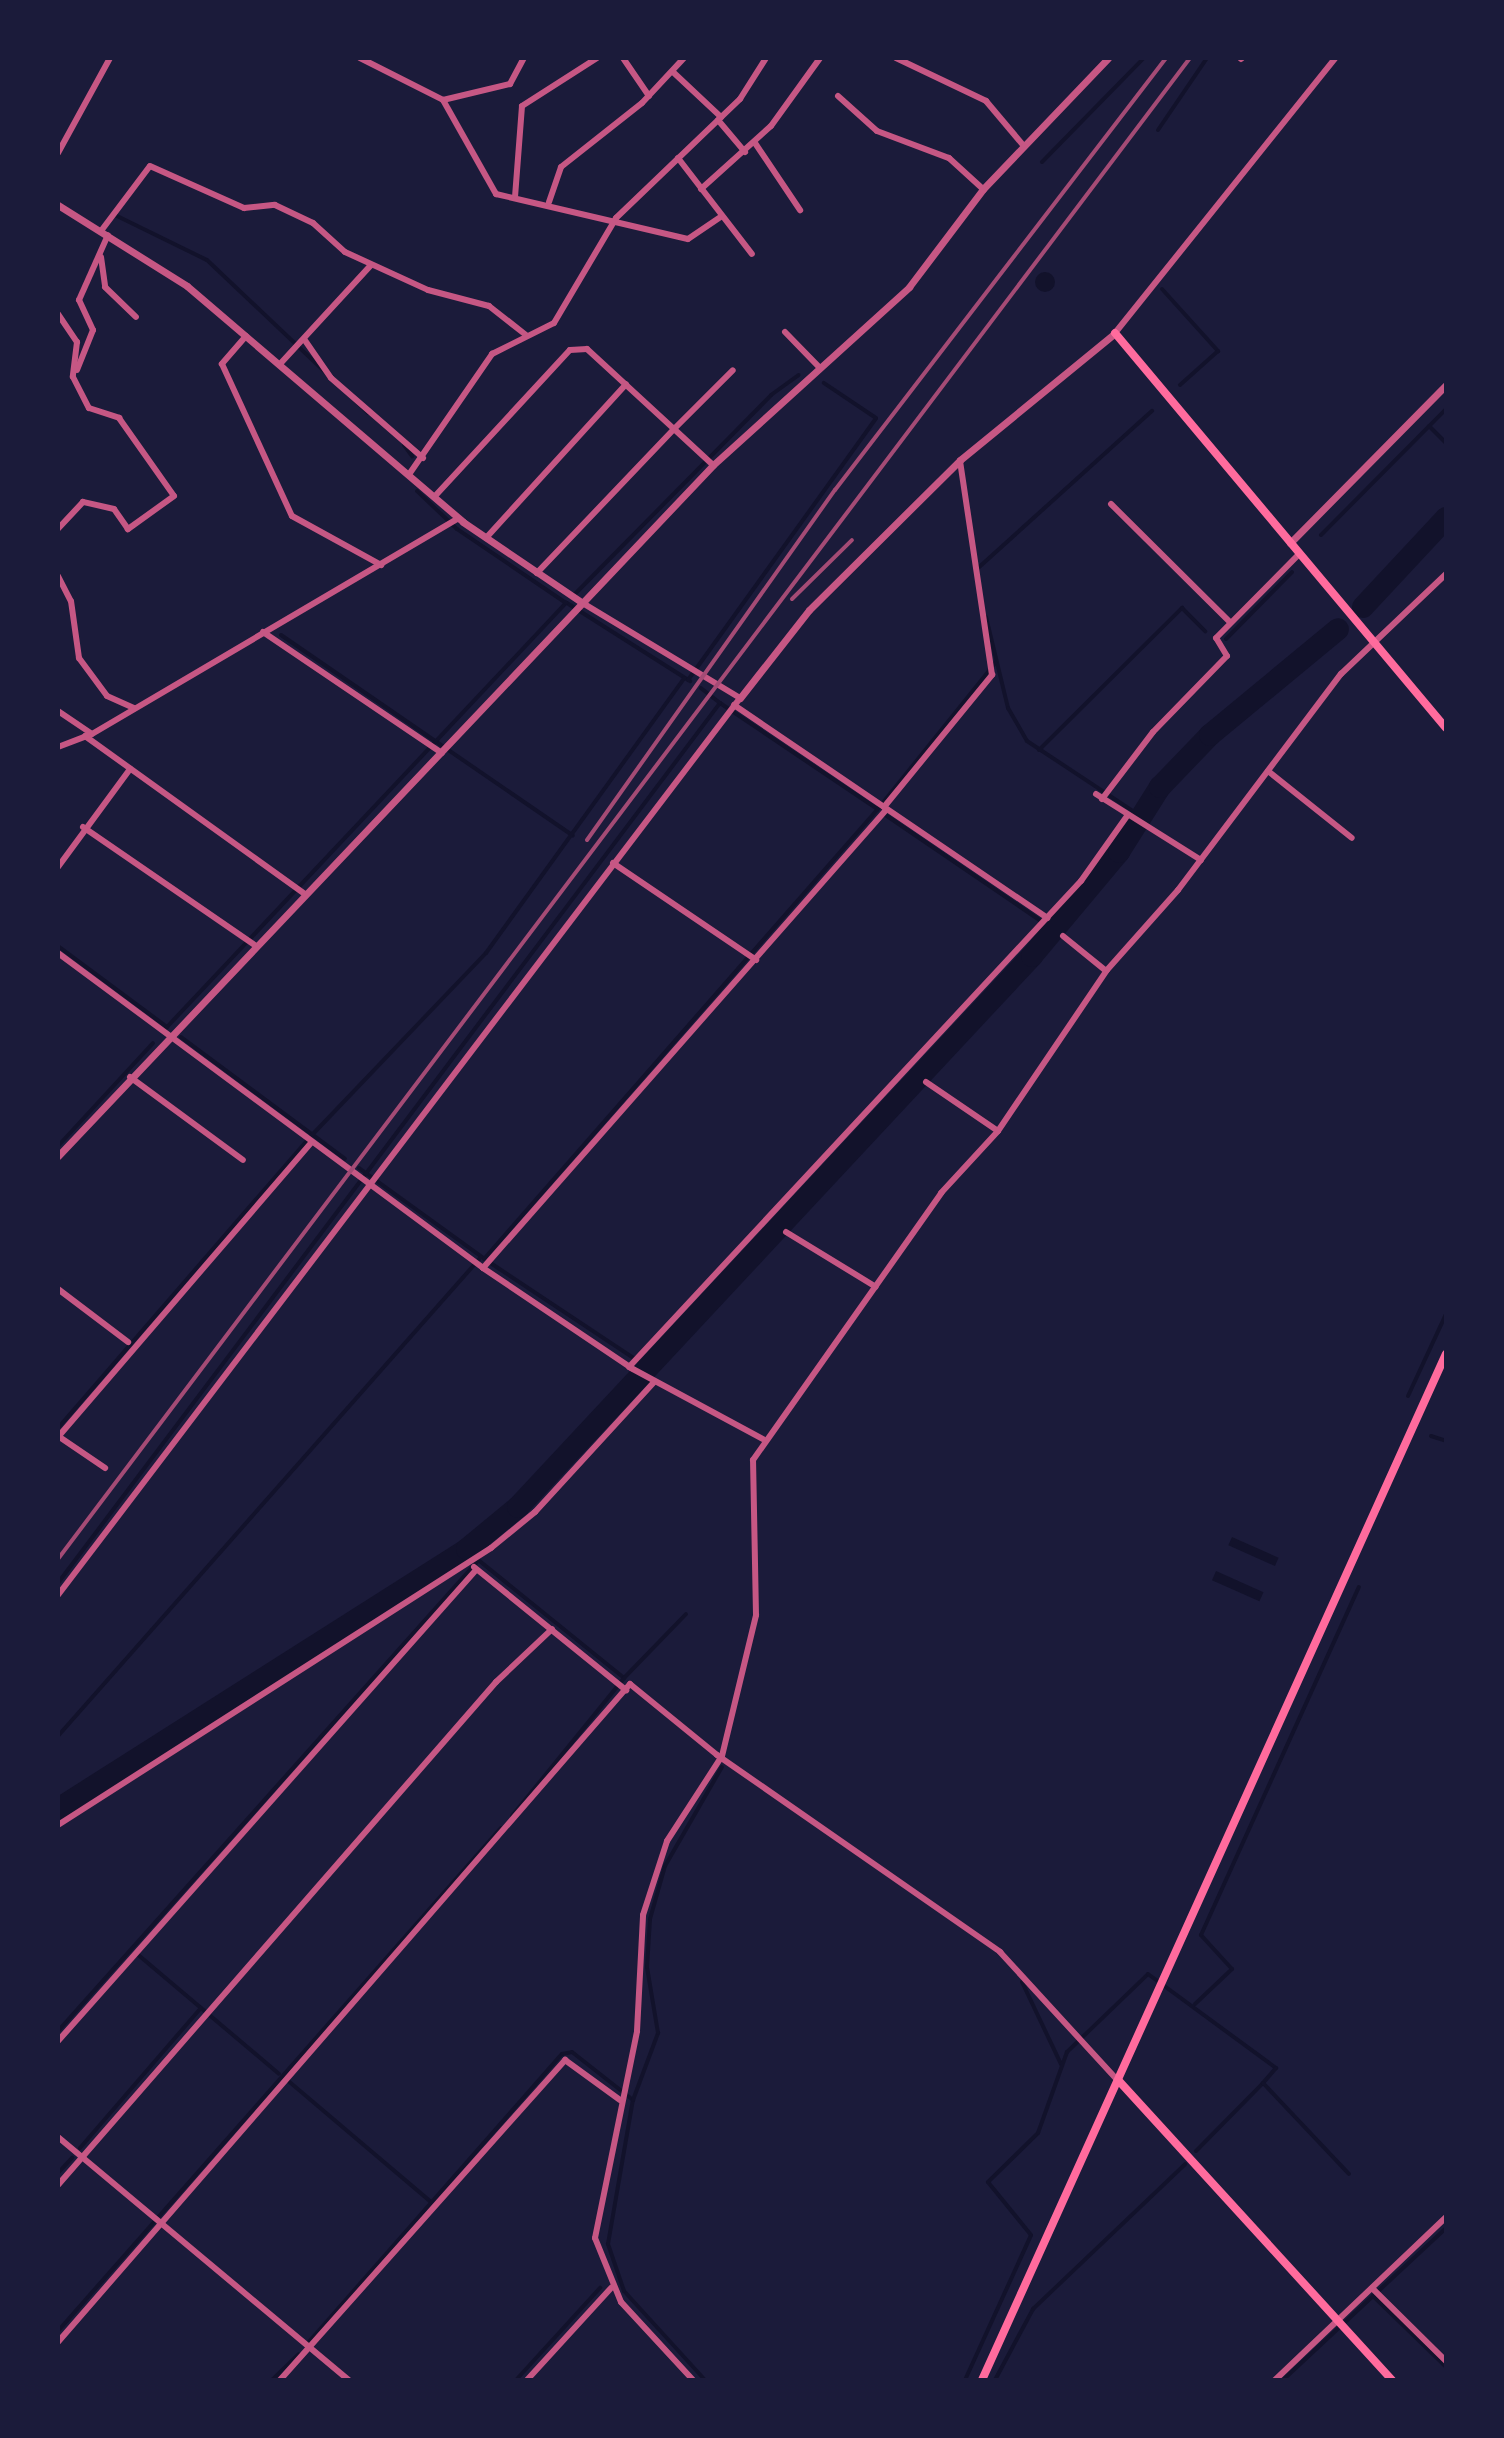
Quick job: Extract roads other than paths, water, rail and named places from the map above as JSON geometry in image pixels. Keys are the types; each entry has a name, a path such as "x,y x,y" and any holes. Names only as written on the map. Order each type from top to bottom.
{"main road":[{"path":"1115,333 1446,728"},
{"path":"982,2380 1446,1354"},
{"path":"1119,2081 1392,2380"}],"street":[{"path":"58,153 110,58"},
{"path":"360,58 443,100 496,194 549,202 688,239 722,216"},
{"path":"443,100 510,84 524,58"},
{"path":"515,197 522,106 597,58"},
{"path":"623,58 649,96"},
{"path":"549,202 561,167 649,96 684,58"},
{"path":"410,473 492,354 554,323 616,218 720,119 766,58"},
{"path":"701,189 755,143 820,58"},
{"path":"896,58 986,101 1023,145"},
{"path":"58,1156 252,943 441,749 708,461 820,368 909,287 983,189 1108,58"},
{"path":"58,1595 368,1180 734,706 829,588 960,460 1115,333 1335,58"},
{"path":"673,72 720,119 745,152"},
{"path":"838,96 877,131 949,158 983,189"},
{"path":"755,143 800,210"},
{"path":"678,158 752,254"},
{"path":"73,377 93,330 79,300 101,253 105,233 150,166 244,208 275,205 371,265 489,306 526,335"},
{"path":"58,205 105,233 246,336 436,495 454,522 486,538 575,602 694,671 734,706 1045,921"},
{"path":"101,253 105,287 136,317"},
{"path":"280,364 371,265"},
{"path":"58,314 77,342 73,377 89,408 119,418 174,496 128,529 114,509 83,502 58,529"},
{"path":"785,332 820,368"},
{"path":"246,336 222,364 292,516 381,565"},
{"path":"301,342 331,378 423,458"},
{"path":"436,495 570,350 587,349 708,461"},
{"path":"537,573 733,370"},
{"path":"486,538 626,384"},
{"path":"1290,543 1446,385"},
{"path":"483,1263 883,809 990,668 960,460"},
{"path":"1111,504 1230,622"},
{"path":"58,747 88,735 454,522"},
{"path":"1201,860 1170,834 1129,817 1103,795 1227,656 1216,638 1299,554"},
{"path":"693,2380 611,2288 595,2238 621,2096 637,2031 643,1915 658,1862 722,1756 756,1615 748,1479 763,1439 840,1346 876,1287 941,1193 998,1131 1106,971 1201,860 1371,641 1446,574"},
{"path":"58,576 71,601 79,658 107,696 134,708"},
{"path":"263,632 441,749"},
{"path":"58,711 130,769 301,892"},
{"path":"58,867 83,827 130,769"},
{"path":"1268,771 1352,838"},
{"path":"633,1363 1045,921 1129,817"},
{"path":"83,827 252,943"},
{"path":"613,863 753,957"},
{"path":"1063,936 1106,971"},
{"path":"58,953 308,1141 633,1363 652,1381 763,1439"},
{"path":"130,1077 243,1160"},
{"path":"926,1082 998,1131"},
{"path":"105,1468 58,1436 308,1141"},
{"path":"786,1232 876,1287"},
{"path":"58,1289 128,1342"},
{"path":"58,1825 474,1564 535,1512 652,1381"},
{"path":"474,1564 621,1686"},
{"path":"58,2041 474,1564"},
{"path":"58,2185 496,1682 552,1629"},
{"path":"58,2342 158,2220 287,2081 621,1686 630,1684 722,1756 1000,1952 1076,2041 1119,2081"},
{"path":"280,2380 565,2060 621,2096"},
{"path":"58,2137 349,2380"},
{"path":"1275,2380 1342,2324 1446,2217"},
{"path":"527,2380 611,2288"},
{"path":"1375,2291 1446,2361"}],"waterway":[{"path":"1042,162 1144,58"},
{"path":"1158,130 1207,58"},
{"path":"115,215 207,260 368,413"},
{"path":"1162,289 1218,351 1180,385"},
{"path":"572,597 771,395 799,375"},
{"path":"688,680 876,418 824,383"},
{"path":"1321,535 1446,409"},
{"path":"977,569 1152,411"},
{"path":"1429,426 1446,443"},
{"path":"404,445 412,456"},
{"path":"166,1028 566,603 457,529 417,491"},
{"path":"1363,607 1446,518"},
{"path":"1226,639 1292,572"},
{"path":"567,603 690,681"},
{"path":"1039,750 1182,608 1205,631"},
{"path":"986,617 1008,708 1027,741 1142,817"},
{"path":"58,1809 467,1549 518,1507 1032,956 1119,852 1160,787 1210,735 1338,629"},
{"path":"281,635 573,836"},
{"path":"484,1259 877,810 995,663"},
{"path":"58,1428 312,1135 486,953 684,678"},
{"path":"58,1583 720,703 701,688"},
{"path":"720,703 877,809"},
{"path":"884,814 1054,930"},
{"path":"58,946 167,1027"},
{"path":"181,1037 345,1159"},
{"path":"58,1146 153,1043"},
{"path":"359,1168 482,1257"},
{"path":"58,1736 481,1257"},
{"path":"489,1262 647,1367"},
{"path":"1408,1396 1446,1314"},
{"path":"1431,1436 1446,1441"},
{"path":"466,1550 624,1678 686,1614"},
{"path":"58,2031 477,1562"},
{"path":"1195,2004 1232,1969 1201,1935 1359,1587"},
{"path":"512,1816 624,1678"},
{"path":"705,2380 624,2291 608,2244 633,2100 658,2033 647,1967 650,1919 665,1866 722,1767"},
{"path":"58,2331 501,1828"},
{"path":"136,1953 279,2074"},
{"path":"965,2380 1031,2235 988,2182 1038,2133 1067,2052 1148,1974 1276,2068 1263,2083 1349,2174"},
{"path":"1022,1982 1061,2064"},
{"path":"80,2148 201,2008"},
{"path":"307,2344 562,2054 572,2052 633,2100"},
{"path":"286,2079 431,2202"},
{"path":"1196,2151 1263,2083"},
{"path":"58,2173 72,2158"},
{"path":"995,2380 1033,2309 1185,2164"},
{"path":"1283,2380 1446,2228"},
{"path":"516,2380 600,2288"},
{"path":"1373,2296 1446,2367"},
{"path":"272,2380 299,2354"}],"railway":[{"path":"587,840 835,490 1166,58"},
{"path":"58,1559 1190,58"},
{"path":"792,599 852,540"}]}
